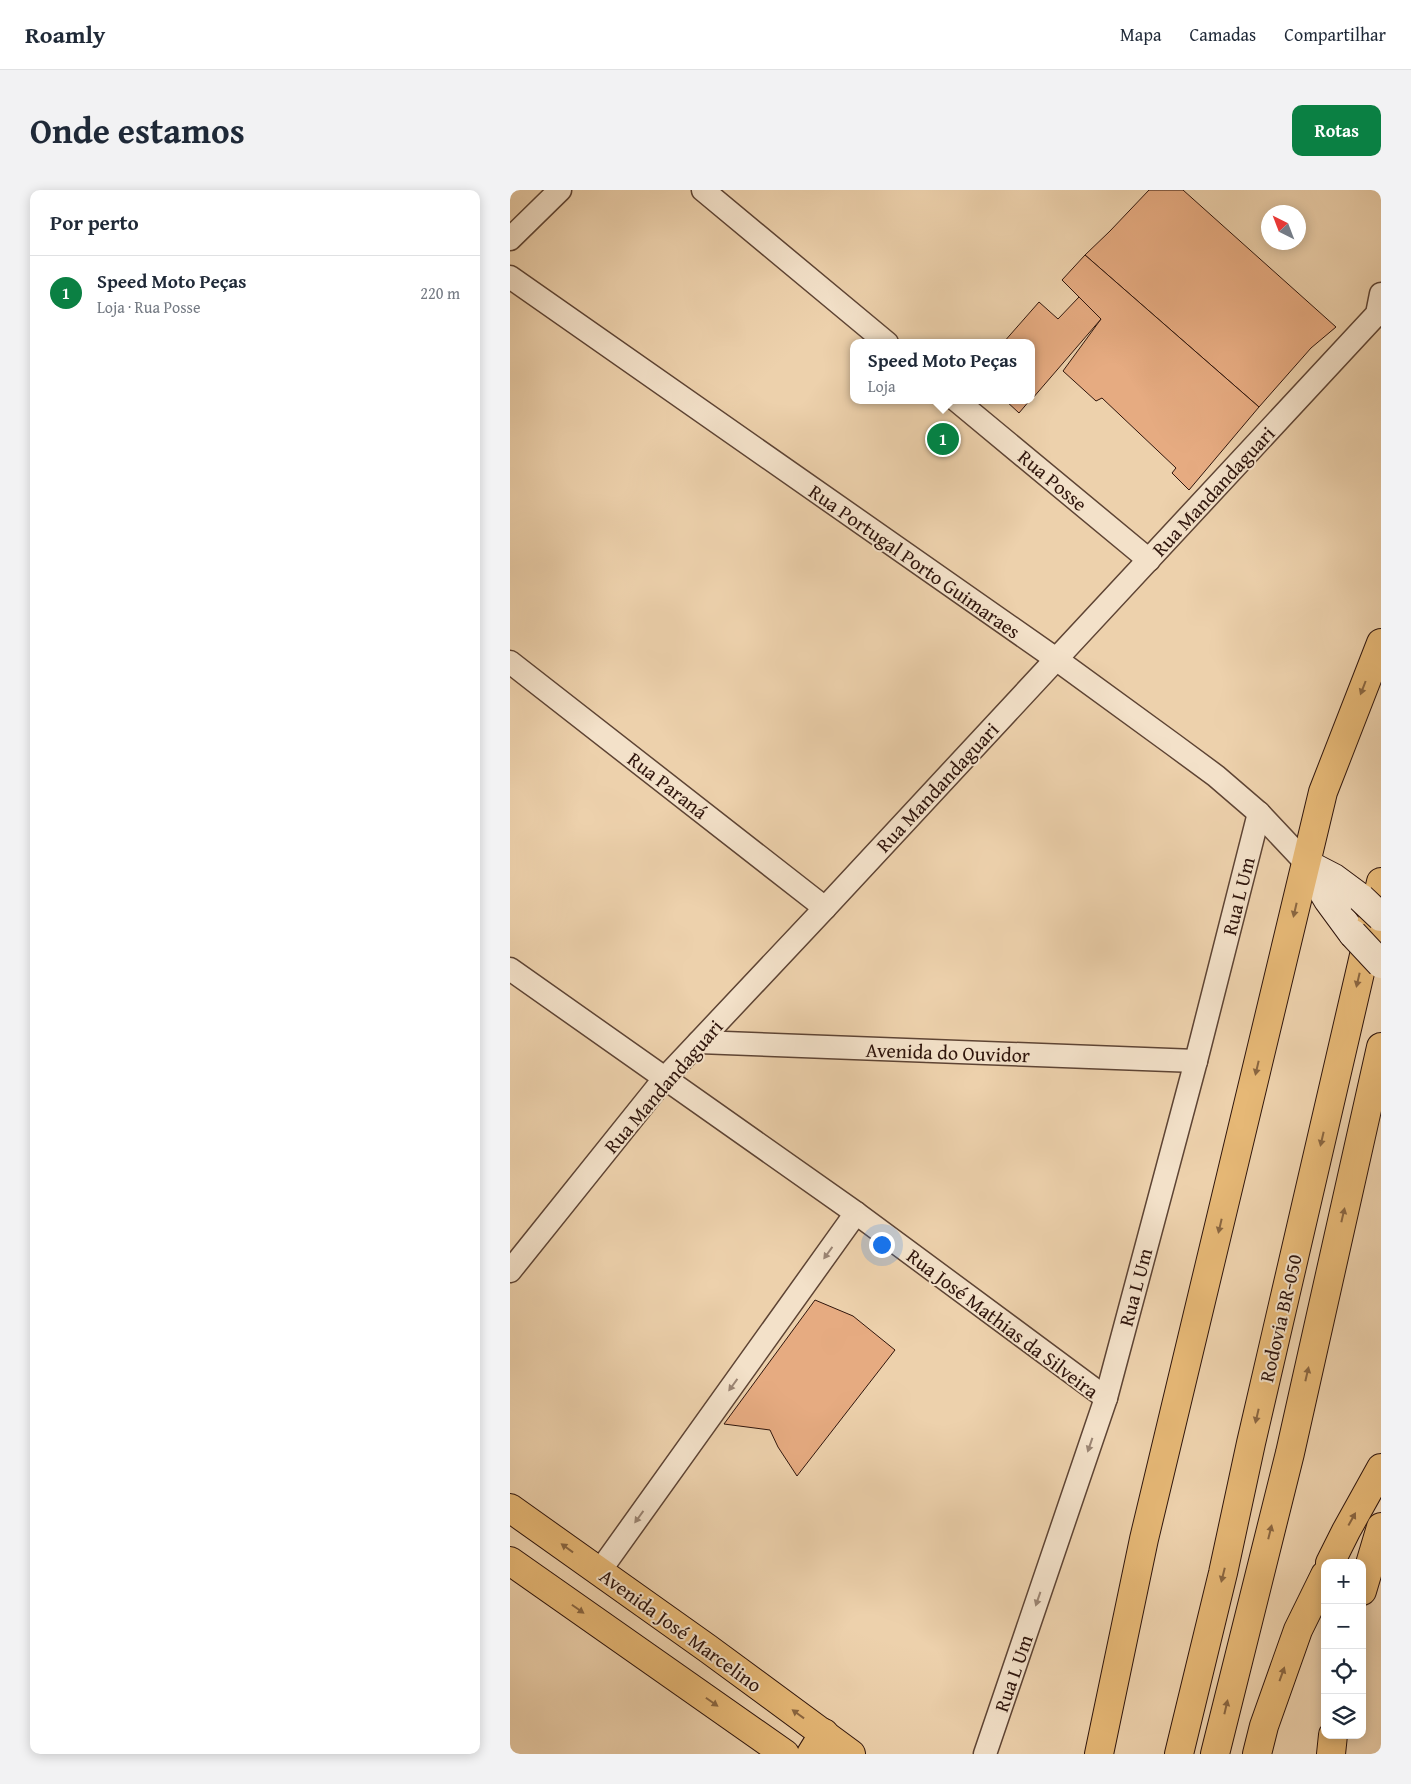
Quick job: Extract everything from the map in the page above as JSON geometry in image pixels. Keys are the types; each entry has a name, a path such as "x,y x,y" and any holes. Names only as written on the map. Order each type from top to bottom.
{"main road":[{"path":"1098,1748 1144,1539 1324,792 1381,642"},
{"path":"1306,863 1334,878 1371,890 1381,917"},
{"path":"1306,863 1328,900 1353,934 1381,964"},
{"name":"Rodovia BR-050","path":"1178,1754 1223,1573 1371,890"},
{"name":"Rodovia BR-050","path":"1215,1754 1290,1453 1381,1047"},
{"path":"1332,1559 1381,1468"},
{"name":"Avenida José Marcelino","path":"510,1508 600,1572 817,1744 851,1754"},
{"path":"1366,1578 1381,1527"},
{"name":"Avenida José Marcelino","path":"510,1561 785,1754"},
{"path":"1257,1754 1264,1726 1298,1630 1321,1583"},
{"path":"1331,1754 1333,1739"}],"street":[{"path":"510,239 560,190"},
{"path":"703,190 882,339"},
{"name":"Rua Portugal Porto Guimaraes","path":"510,277 1056,659 1216,776 1259,813 1306,863"},
{"name":"Rua Mandandaguari","path":"510,1271 664,1079 1149,560 1379,304"},
{"name":"Rua Posse","path":"961,404 1149,560"},
{"name":"Rua Paraná","path":"510,662 825,908"},
{"name":"Rua L Um","path":"985,1754 1106,1398 1196,1062 1259,813"},
{"name":"Rua José Mathias da Silveira","path":"510,969 856,1213 1106,1398"},
{"name":"Avenida do Ouvidor","path":"699,1042 1196,1062"},
{"path":"600,1572 856,1213"}],"building":[{"path":"1149,190 1183,190 1336,327 1311,348 1259,407 1085,255"},
{"path":"1085,255 1259,407 1189,490 1172,473 1176,468 1102,398 1096,401 1063,371 1101,319 1062,280"},
{"path":"1079,297 1101,319 1035,396 1035,339 1007,339 1039,302 1058,319"},
{"path":"1009,404 1027,404 1019,413"},
{"path":"815,1300 853,1316 895,1350 797,1476 778,1447 770,1430 724,1424"}],"place":[{"name":"Speed Moto Peças","path":"943,439"}]}
